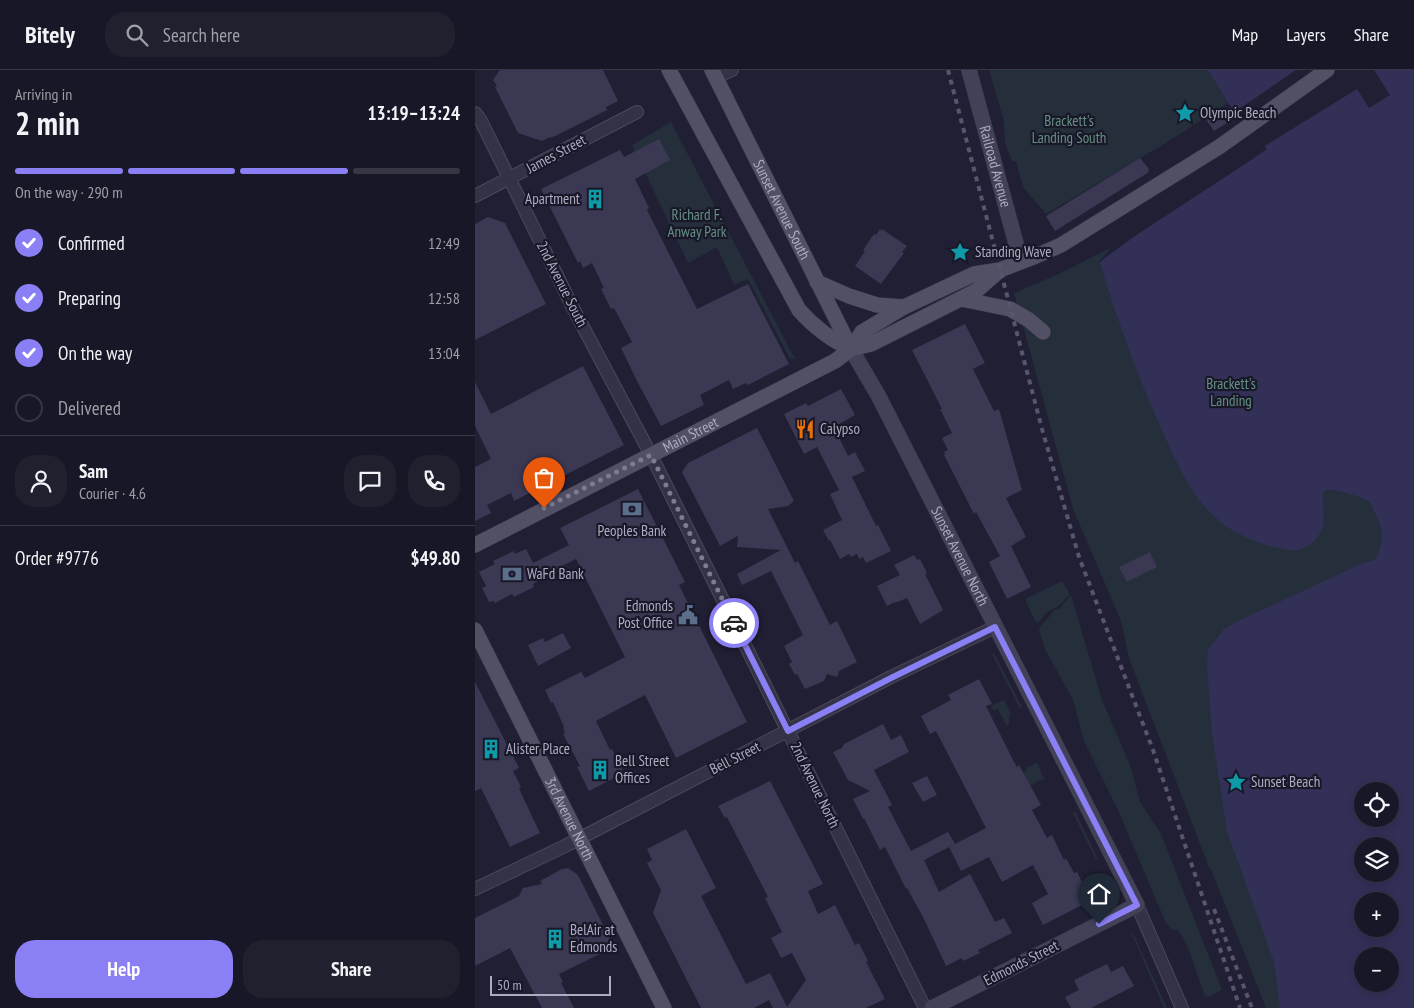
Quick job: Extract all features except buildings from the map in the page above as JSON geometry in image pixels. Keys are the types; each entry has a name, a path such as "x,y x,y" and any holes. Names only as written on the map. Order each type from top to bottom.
{"main road":[{"path":"669,70 799,310 814,327 831,340 851,349"},
{"name":"Main Street","path":"475,545 544,508 835,362 851,349 862,332 905,307 973,274 1000,270 1036,256 1085,230 1219,147 1327,70"},
{"name":"Sunset Avenue South","path":"714,74 851,349"},
{"name":"Main Street","path":"851,349 871,344 976,291 1000,270"},
{"path":"817,282 849,296 877,305 905,307"},
{"path":"961,298 1010,309 1029,320 1043,332"},
{"name":"3rd Avenue North","path":"475,630 664,1008"}],"street":[{"path":"714,74 732,70"},
{"name":"Railroad Avenue","path":"969,70 1021,262"},
{"name":"James Street","path":"475,196 637,112"},
{"name":"2nd Avenue South","path":"475,113 480,119 573,308 651,455"},
{"name":"Sunset Avenue North","path":"851,349 878,395 1137,905 1182,1008"},
{"name":"2nd Avenue North","path":"651,455 925,1008"},
{"name":"Bell Street","path":"475,889 580,838 891,678 995,627"},
{"name":"Edmonds Street","path":"932,1008 1137,905"}],"green space":[{"name":"Brackett's Landing South","path":"989,70 1208,70 1228,103 1164,144 1046,214 1023,187 1016,161 1012,161 1005,143 1004,121"},
{"name":"Brackett's Landing","path":"1236,76 1376,125 1414,1008 1266,1008 1210,870 1129,658 1121,621 1073,509 1014,293 1061,273 1138,234 1267,149"},
{"name":"Richard F. Anway Park","path":"671,122 795,359 790,359 748,279 734,285 717,247 688,263 632,145"},
{"path":"1062,581 1070,594 1059,606 1047,612 1038,623 1035,621 1025,599"},
{"path":"1071,595 1102,700 1130,765 1140,802 1161,834 1222,990 1209,997 1205,996 1183,938 1178,930 1171,929 1165,921 1118,810 1084,741 1073,700 1045,649 1039,630 1040,627 1053,611 1060,608"},
{"path":"994,653 1022,707 1020,709 992,654"},
{"path":"1004,700 1011,713 1009,714 1009,725 1007,726 998,709 994,711 991,706"},
{"path":"1037,763 1045,778 1029,786 1023,772 1027,770 1026,768"},
{"path":"1075,811 1098,859 1096,860 1073,813"},
{"path":"1132,931 1167,1008 1164,1008"}],"shaded area":[{"name":"Brackett's Landing","path":"1208,70 1414,70 1414,1008 1280,1008 1274,962 1227,831 1212,733 1207,667 1208,650 1224,629 1359,565 1376,559 1382,541 1380,523 1368,501 1335,490 1324,491 1323,521 1320,533 1306,547 1293,550 1270,546 1252,540 1227,526 1212,514 1191,488 1179,468 1165,437 1129,351 1100,263 1114,247 1267,149 1228,103"}],"pier":[{"path":"1296,70 1374,70 1390,95 1369,108 1357,89 1263,147 1233,113"},
{"path":"1268,149 1138,234 1098,263 1113,245"}],"railway":[{"path":"948,70 1042,429 1079,557 1153,750 1240,1008"},
{"path":"1214,909 1252,1008"}],"way so far":[{"path":"544,508 651,455 734,623"}],"place":[{"name":"Olympic Beach","path":"1185,113"},
{"name":"Apartment","path":"595,199"},
{"name":"Standing Wave","path":"960,252"},
{"name":"Calypso","path":"805,429"},
{"name":"Peoples Bank","path":"632,509"},
{"name":"WaFd Bank","path":"512,574"},
{"name":"Edmonds Post Office","path":"688,615"},
{"name":"Alister Place","path":"491,749"},
{"name":"Bell Street Offices","path":"600,770"},
{"name":"Sunset Beach","path":"1236,782"},
{"name":"BelAir at Edmonds","path":"555,939"}],"route":[{"path":"734,623 788,731 995,627 1137,905 1099,924"}]}
